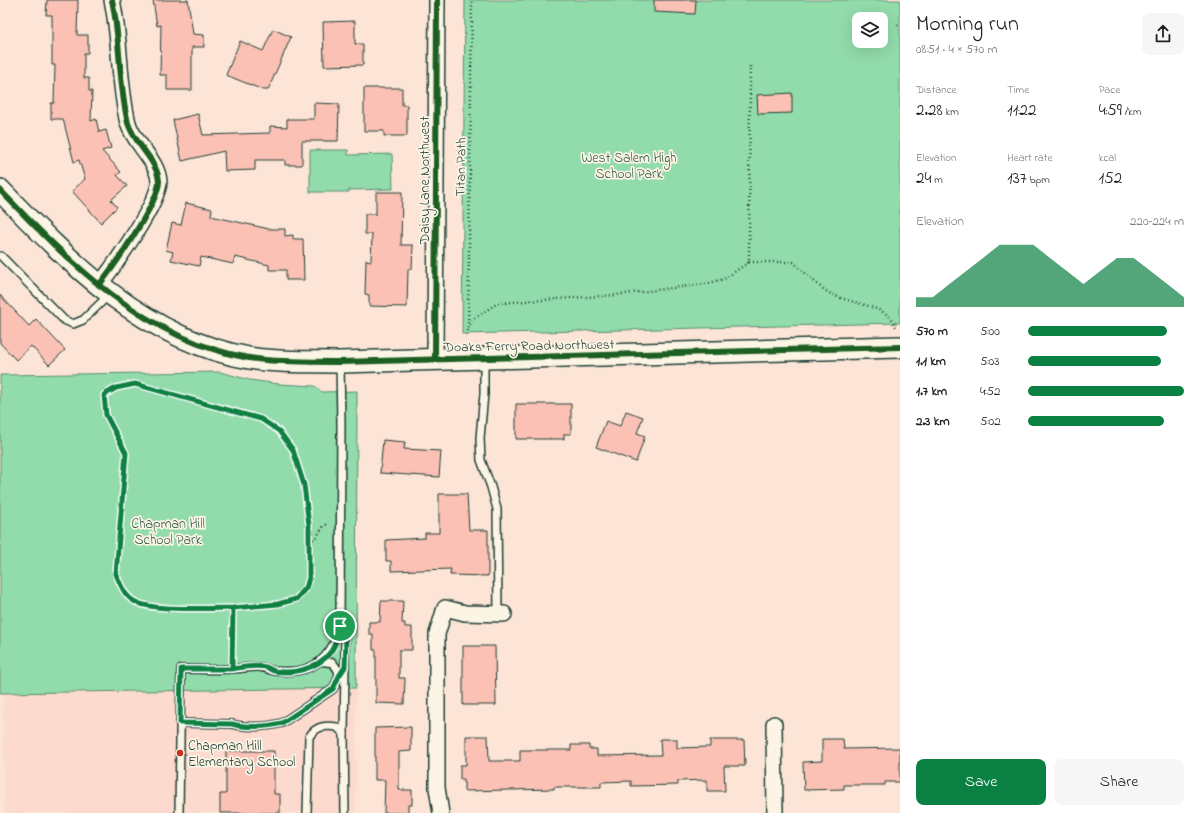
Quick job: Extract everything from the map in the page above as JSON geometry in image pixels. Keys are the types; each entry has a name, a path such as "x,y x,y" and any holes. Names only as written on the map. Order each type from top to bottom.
{"main road":[{"name":"Doaks Ferry Road Northwest","path":"0,190 33,224 105,290 141,316 168,331 208,347 247,357 279,362 340,362 899,348"}],"street":[{"path":"105,290 121,256 155,197 159,182 155,168 129,125 119,69 116,20 112,0"},
{"name":"Daisy Lane Northwest","path":"435,360 437,0"},
{"path":"440,813 437,788 437,634 445,608 465,613 501,614"},
{"path":"774,724 775,813"}],"lane":[{"path":"1,256 64,320 73,324 82,320 105,290"},
{"path":"475,359 484,394 480,438 481,460 492,487 497,509 501,614"},
{"path":"179,813 181,669 232,669 265,667 274,670 294,671 307,668 320,662 330,653 335,644 340,626 340,362"},
{"path":"340,626 344,632 346,640 344,734 345,813"},
{"path":"320,662 333,663 338,670 339,676"},
{"path":"180,723 273,726 282,723 330,693 345,667"},
{"path":"307,813 309,737 312,732 323,726 337,727 344,734"}],"path":[{"path":"749,262 750,66"},
{"path":"468,335 468,329 473,319 498,303 616,295 705,284 724,279 749,262 793,262 830,293 842,300 866,305 883,312 893,320 896,324 899,348"},
{"path":"135,384 261,419 279,431 293,450 304,485 309,540 309,578 306,588 296,599 278,604 233,608 155,607 137,603 124,592 116,574 126,453 106,415 104,395 116,388 135,384"},
{"path":"309,540 315,539 324,526 328,524"},
{"path":"232,669 233,608"}],"shaded area":[{"name":"Chapman Hill Elementary School","path":"356,688 356,813 4,813 3,693"}],"green space":[{"name":"West Salem High School Park","path":"465,0 900,0 900,323 462,334"},
{"path":"310,150 348,150 348,155 392,154 393,189 349,190 349,192 310,192"},
{"name":"Chapman Hill School Park","path":"220,372 250,380 279,384 315,386 322,392 357,391 356,688 0,693 0,375"}],"building":[{"path":"47,0 78,0 77,35 88,35 88,53 84,53 84,78 89,78 89,91 92,91 91,121 96,119 99,132 106,130 111,148 102,151 121,172 117,175 127,186 111,200 117,207 101,223 72,191 85,179 79,160 74,162 63,119 51,119 51,103 54,103 55,65 52,65 52,15 46,15"},
{"path":"153,0 188,0 193,34 204,35 204,47 192,47 192,90 167,90 167,75 160,75 161,25 157,26"},
{"path":"654,0 696,0 695,14 654,12"},
{"path":"355,21 355,44 363,44 363,65 324,66 323,22"},
{"path":"273,29 291,37 268,90 263,90 226,75 240,41 263,51"},
{"path":"364,88 402,88 402,105 407,105 407,136 384,136 384,131 364,131"},
{"path":"792,93 792,113 758,114 757,95"},
{"path":"314,103 339,104 338,141 302,141 302,165 285,165 285,160 255,160 255,170 225,171 224,151 182,161 173,120 198,114 203,135 270,133 270,126 287,127 287,119 314,119"},
{"path":"376,192 402,192 401,245 413,245 412,269 408,269 407,307 369,306 369,295 365,294 366,260 371,261 372,234 365,234 365,214 376,214"},
{"path":"186,203 212,209 211,216 269,229 285,229 285,236 293,235 293,239 303,239 304,280 286,280 286,270 269,270 269,265 235,257 233,264 201,257 199,266 171,260 173,252 166,250 172,223 181,225"},
{"path":"0,295 29,326 36,319 65,350 49,365 31,346 16,360 0,343"},
{"path":"516,404 571,404 571,434 564,434 564,439 516,439"},
{"path":"626,411 643,417 637,433 645,436 636,462 596,447 606,421 620,426"},
{"path":"383,440 405,442 404,449 441,451 439,477 380,473"},
{"path":"439,494 467,494 469,530 488,530 488,576 450,575 451,569 391,571 391,561 386,561 386,540 425,538 425,533 439,533"},
{"path":"381,601 403,601 402,623 405,623 405,627 412,627 412,650 399,650 399,678 405,678 404,704 376,703 376,650 373,650 373,634 369,634 369,622 380,622"},
{"path":"463,646 495,646 496,705 463,705"},
{"path":"411,727 411,751 399,752 399,790 412,790 412,805 408,805 408,813 384,813 385,780 375,780 375,728"},
{"path":"466,736 488,736 489,761 520,761 520,750 571,750 571,745 589,745 589,749 597,749 597,756 661,755 660,739 677,739 677,748 710,747 710,740 744,740 745,766 724,766 725,791 707,791 707,780 678,781 678,785 631,786 631,781 601,782 601,787 554,787 554,789 464,791 464,779 460,779 460,765 466,765"},
{"path":"822,739 843,739 844,749 900,748 900,782 885,782 885,785 844,785 844,789 804,790 803,762 822,761"},
{"path":"226,751 274,751 274,794 280,794 280,813 220,813 220,794 226,794"}],"cycle path":[{"path":"99,285 114,265 144,218 157,191 159,181 154,166 135,138 128,123 112,0"},
{"path":"435,360 437,0"},
{"path":"0,190 54,245 82,270 112,295 143,316 176,334 211,349 260,360 340,362 900,347"}],"place":[{"name":"Chapman Hill Elementary School","path":"180,753"}],"route":[{"path":"340,626 335,644 330,653 320,662 307,668 294,671 274,670 265,667 244,667 232,669 233,608 155,607 137,603 124,592 116,574 126,453 106,415 104,395 116,388 135,384 261,419 279,431 293,450 304,485 309,525 309,578 306,588 296,599 278,604 233,608 233,638 232,669 181,669 180,723 232,724 239,726 273,726 282,723 330,693 333,689 345,667 346,640 344,632 340,626"}]}
